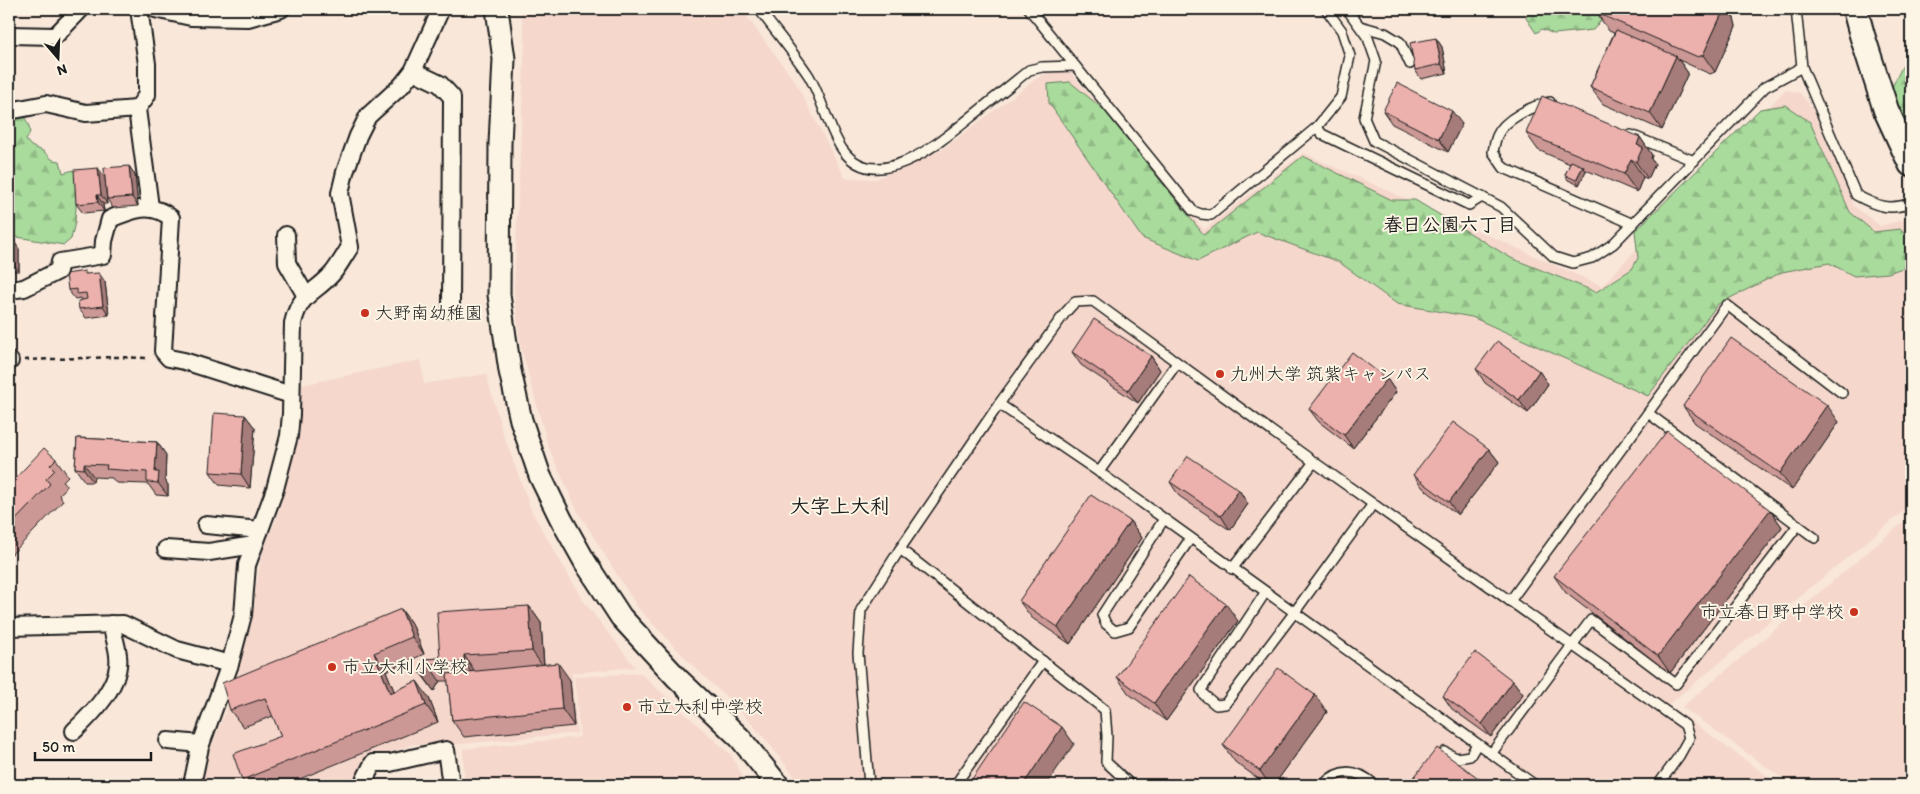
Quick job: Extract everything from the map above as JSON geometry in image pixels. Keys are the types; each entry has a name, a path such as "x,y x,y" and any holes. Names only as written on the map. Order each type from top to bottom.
{"main road":[{"path":"1855,9 1886,110 1911,164"}],"street":[{"path":"9,36 55,36 81,9"},
{"path":"139,9 147,64 147,94 137,109 150,207"},
{"path":"155,9 191,17 248,18 281,9"},
{"path":"192,785 201,744 230,664 244,615 247,565 275,490 289,436 296,311 306,296 331,275 350,247 340,193 345,172 358,136 368,116 402,85 413,71 441,9"},
{"path":"497,9 504,59 500,144 499,294 512,379 521,420 540,476 585,562 622,617 676,678 740,738 778,785"},
{"path":"413,71 440,84 452,97 451,309"},
{"path":"9,111 46,104 86,113 137,109"},
{"path":"9,290 24,288 58,272 60,262 103,255 104,241 110,220 127,212 150,207 163,211 171,218 163,351 169,358 184,360 290,395"},
{"path":"286,235 287,263 306,296"},
{"path":"206,524 257,538"},
{"path":"166,549 209,552 257,538"},
{"path":"74,731 95,712 117,676 119,657 111,624"},
{"path":"9,627 122,624 177,650 230,664"},
{"path":"168,741 201,744"},
{"path":"362,785 372,763 390,763 446,750 451,785"}],"lane":[{"path":"759,9 809,77 842,149 854,161 866,167 891,167 938,144 1029,70 1042,67 1075,66"},
{"path":"1029,9 1193,212 1212,215 1317,127 1341,97 1350,56 1342,31 1326,9"},
{"path":"1347,9 1368,38 1376,61 1364,118 1374,141 1502,207 1554,257 1573,262 1592,258 1613,244 1764,87 1802,67"},
{"path":"1796,9 1802,67 1856,195 1872,204 1897,208 1911,203"},
{"path":"1360,26 1385,33 1400,42 1410,64"},
{"path":"1560,105 1551,102 1536,104 1510,121 1498,134 1493,152 1504,168 1633,224"},
{"path":"1317,127 1322,134 1469,205 1482,197"},
{"path":"1622,131 1694,161"},
{"path":"869,785 858,653 862,610 900,549 999,404 1065,313 1075,302 1093,301 1314,462 1684,725 1689,738 1679,756 1658,785"},
{"path":"1510,601 1727,305 1842,392"},
{"path":"1099,472 1177,363"},
{"path":"999,404 1099,472 1535,785"},
{"path":"1648,413 1815,538"},
{"path":"1232,569 1314,462"},
{"path":"1265,593 1201,690 1216,705 1225,704 1373,504"},
{"path":"1164,519 1102,615 1106,624 1116,631 1129,627 1190,538"},
{"path":"1491,754 1591,620 1676,684 1798,525"},
{"path":"900,549 1105,710 1106,762 1131,785"},
{"path":"956,785 1043,661"},
{"path":"1430,772 1445,752 1456,758 1470,756 1478,744"},
{"path":"1323,785 1332,776 1349,771 1366,778 1375,785"}],"path":[{"path":"10,361 116,357 169,358"}],"shaded area":[{"name":"九州大学 筑紫キャンパス","path":"521,9 741,9 796,83 845,178 876,179 940,151 1043,74 1069,71 1204,230 1303,153 1602,286 1785,90 1800,93 1812,108 1854,206 1880,226 1911,218 1911,505 1668,705 1780,785 799,785 793,774 767,741 734,704 694,667 638,608 577,510 548,446 521,347 514,292 525,40"},
{"path":"421,360 424,384 486,374 502,431 532,512 582,599 635,667 572,673 577,733 459,744 413,744 368,761 353,785 202,785 208,755 237,683 244,644 252,623 263,547 275,523 291,470 298,439 297,386"},
{"name":"市立春日野中学校","path":"1911,516 1911,785 1792,785 1682,707"},
{"name":"市立大利中学校","path":"640,673 731,755 747,785 465,785 463,749 580,737 574,677"}],"green space":[{"path":"1532,9 1610,9 1593,30 1554,34 1542,29 1536,33 1526,18"},
{"path":"1907,57 1911,57 1911,139 1890,91"},
{"path":"1070,82 1103,109 1204,235 1303,156 1392,200 1415,200 1511,258 1596,292 1632,269 1638,258 1635,231 1760,109 1785,105 1810,122 1850,212 1874,232 1900,229 1911,240 1911,265 1888,273 1854,276 1829,263 1782,272 1718,304 1648,396 1472,317 1397,304 1339,262 1257,232 1198,261 1142,238 1049,103 1048,84"},
{"path":"9,117 25,118 30,129 26,140 31,146 43,151 53,160 60,161 63,173 74,170 78,178 75,222 71,239 64,245 17,237 9,238"}],"building":[{"path":"1594,9 1724,9 1703,55 1698,57 1597,13"},
{"path":"1616,30 1676,56 1650,113 1590,87"},
{"path":"1436,38 1441,64 1415,70 1410,43"},
{"path":"1397,83 1452,111 1439,139 1383,111"},
{"path":"1542,96 1640,137 1637,145 1643,147 1636,162 1631,159 1624,174 1526,133"},
{"path":"1571,161 1583,166 1576,180 1565,175"},
{"path":"129,166 132,197 107,199 104,168"},
{"path":"98,168 101,195 97,195 98,202 76,204 74,170"},
{"path":"9,240 13,240 12,262 9,262"},
{"path":"85,271 85,274 99,273 103,306 79,309 78,301 87,299 86,293 77,294 77,289 68,290 66,274"},
{"path":"1094,319 1151,356 1128,390 1072,352"},
{"path":"1731,338 1827,405 1780,473 1683,406"},
{"path":"1497,341 1539,371 1519,400 1476,369"},
{"path":"1352,352 1387,379 1344,435 1309,409"},
{"path":"214,413 245,415 241,474 210,472"},
{"path":"1453,422 1489,449 1449,502 1413,475"},
{"path":"1667,431 1770,510 1658,656 1554,576"},
{"path":"77,438 157,442 155,472 159,472 158,483 147,482 147,472 106,469 107,465 84,464 84,469 75,468"},
{"path":"44,448 56,459 50,465 55,470 46,479 50,484 9,527 9,485"},
{"path":"1188,456 1239,490 1221,516 1170,482"},
{"path":"1091,495 1130,521 1058,627 1019,601"},
{"path":"1189,577 1226,604 1154,703 1117,677"},
{"path":"529,606 532,651 464,655 464,662 428,664 422,674 419,671 427,659 440,658 437,612"},
{"path":"401,609 412,637 374,653 390,693 417,681 426,705 242,780 233,754 281,736 265,698 230,710 222,683"},
{"path":"1475,652 1513,681 1482,724 1443,696"},
{"path":"558,663 562,709 452,720 447,674"},
{"path":"1278,668 1315,695 1260,771 1223,745"},
{"path":"1024,702 1062,727 1023,785 968,785"},
{"path":"1437,748 1488,785 1408,785"}],"place":[{"name":"大野南幼稚園","path":"365,313"},
{"name":"九州大学 筑紫キャンパス","path":"1220,374"},
{"name":"市立春日野中学校","path":"1854,612"},
{"name":"市立大利小学校","path":"332,667"},
{"name":"市立大利中学校","path":"627,707"}],"district":[{"name":"春日公園六丁目","path":"1450,224"},
{"name":"大字上大利","path":"840,506"}]}
